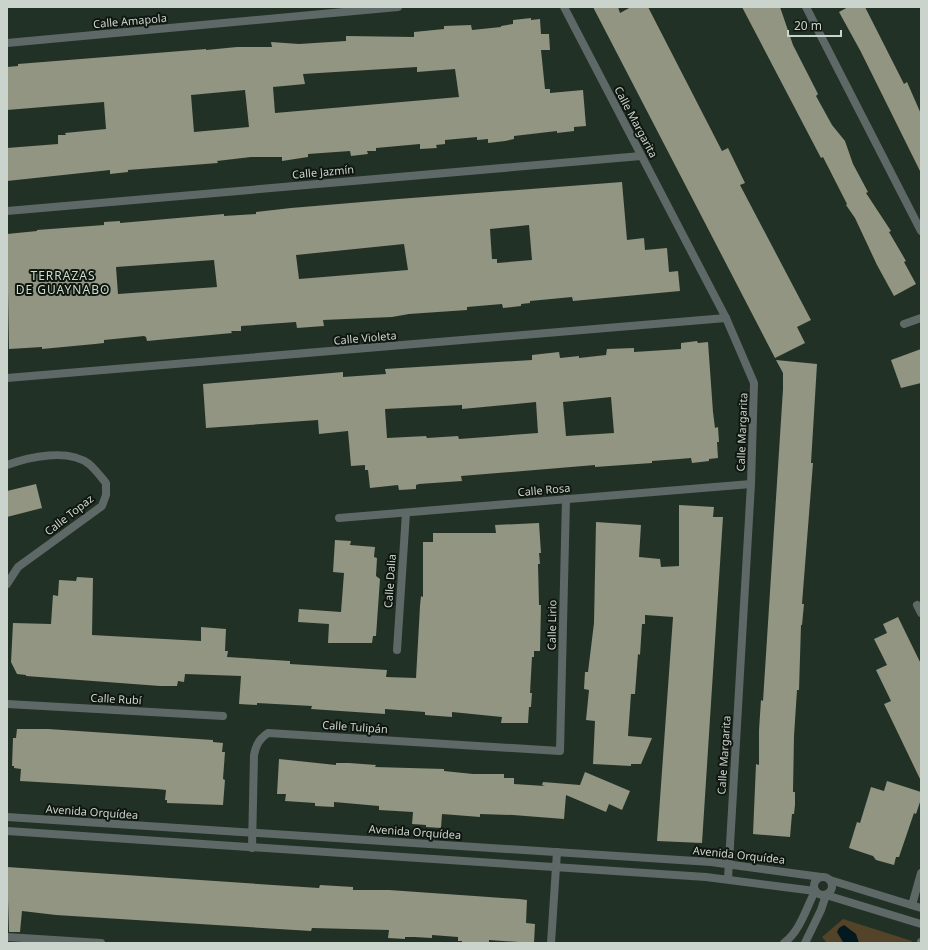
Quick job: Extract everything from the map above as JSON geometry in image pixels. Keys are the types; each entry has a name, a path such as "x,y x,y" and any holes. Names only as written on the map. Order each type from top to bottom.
{"street":[{"name":"Calle Amapola","path":"7,43 398,7"},
{"name":"Calle Margarita","path":"564,7 726,318 754,383 751,484 728,879"},
{"path":"806,7 921,230"},
{"name":"Calle Jazmín","path":"7,210 641,156"},
{"name":"Calle Violeta","path":"7,378 726,318"},
{"path":"904,324 921,318"},
{"name":"Calle Topaz","path":"7,465 28,458 52,455 70,457 88,463 106,482 106,495 102,506 18,567 7,584"},
{"name":"Calle Rosa","path":"339,518 751,484"},
{"name":"Calle Lirio","path":"560,750 566,499"},
{"name":"Calle Dalia","path":"397,650 406,513"},
{"path":"917,605 921,613"},
{"name":"Calle Rubí","path":"7,704 223,716"},
{"name":"Calle Tulipán","path":"252,848 254,755 256,745 261,737 268,733 560,750"},
{"name":"Avenida Orquídea","path":"7,817 728,864 821,877"},
{"path":"7,831 556,869 728,879 815,891 821,896 826,895 921,924"},
{"path":"551,943 557,852"},
{"path":"912,905 921,873"},
{"path":"784,943 792,936 801,921 815,891 814,884 821,877 826,877 830,880 921,908"},
{"path":"805,943 821,910 826,895 832,890 830,880"},
{"path":"7,937 42,941 101,943"}],"shaded area":[{"path":"843,919 912,941 911,943 827,943 822,937"}],"water":[{"path":"844,925 856,934 859,943 843,942 837,932 839,928"}],"building":[{"path":"593,7 618,7 620,13 631,7 648,7 722,151 728,148 745,183 740,185 811,320 797,327 805,343 775,358"},
{"path":"742,7 780,7 793,45 818,94 816,96 832,125 845,141 853,164 868,192 866,193 891,231 889,232 906,261 904,262 916,284 894,296 877,265 855,218 846,205 847,204 823,157 821,158"},
{"path":"848,7 865,7 904,84 907,82 921,114 921,173 861,52 839,12"},
{"path":"531,18 531,20 540,19 541,34 549,34 550,50 541,50 545,89 550,89 550,93 583,90 586,126 574,127 574,131 557,133 557,131 514,136 514,139 488,143 488,139 477,140 477,137 445,140 445,144 436,145 437,148 420,149 420,144 376,148 376,151 367,151 368,154 351,156 350,151 308,154 308,157 282,161 282,157 251,157 217,161 218,163 128,170 128,172 110,174 110,170 7,181 7,148 58,144 58,135 106,129 104,102 7,110 7,67 18,66 18,64 206,49 272,47 271,42 299,44 346,41 346,36 414,37 414,32 444,29 444,26 471,25 472,30 501,27 513,24 513,20","holes":["417,67 417,72 455,69 459,97 275,113 273,87 305,84 303,74","245,90 249,127 194,132 191,95"]},
{"path":"622,182 627,240 644,238 645,250 667,248 669,272 678,271 680,291 573,301 572,297 530,301 530,303 521,304 521,306 503,308 502,304 467,307 467,310 409,314 392,317 323,320 324,326 297,328 296,322 241,326 241,331 231,331 232,333 147,341 146,337 144,336 104,340 104,343 95,344 42,349 42,347 9,349 7,234 37,230 104,225 104,222 120,221 120,223 224,214 224,216 256,214 256,212 291,208","holes":["529,225 532,260 497,263 497,259 492,259 490,229","404,244 408,270 299,279 296,255","214,260 217,287 118,294 116,267"]},
{"path":"697,341 698,343 708,342 713,412 715,428 718,427 719,442 717,442 718,458 709,459 709,461 692,463 691,458 652,461 652,463 595,467 595,465 461,476 462,481 419,484 416,485 416,489 399,490 398,485 370,488 368,470 365,470 365,465 351,466 348,431 319,434 318,420 206,428 203,384 343,372 343,377 386,374 385,369 532,360 532,355 559,352 560,358 579,356 579,358 606,355 607,349 634,348 634,352 681,349 681,343","holes":["611,397 614,433 566,436 563,402","536,402 538,433 459,439 458,436 387,438 385,409 462,405 462,409"]},
{"path":"921,349 921,383 901,388 891,360"},
{"path":"776,360 817,364 811,463 813,463 802,604 804,604 801,625 799,690 797,690 794,736 793,792 795,792 795,805 794,814 792,814 790,837 753,834 756,764 759,765 759,730 761,700 763,701 783,389 783,373"},
{"path":"36,484 42,508 7,517 7,491"},
{"path":"679,505 714,507 713,517 723,517 702,843 657,841 673,617 645,615 645,624 642,624 635,694 631,694 628,736 652,738 641,764 631,764 631,766 593,764 595,721 586,720 589,690 584,689 585,672 588,672 594,623 596,522 641,525 639,557 660,559 661,567 679,566"},
{"path":"539,523 541,553 539,553 540,564 538,564 539,605 541,605 540,651 534,651 534,657 532,657 530,693 532,693 528,723 501,723 502,717 452,712 452,717 425,715 425,712 385,709 385,714 311,709 312,706 257,703 257,705 239,704 241,676 185,674 184,682 178,681 177,686 160,686 26,676 17,674 11,662 13,623 51,624 53,595 58,596 59,580 76,581 77,577 93,578 92,635 201,641 201,627 226,629 225,651 228,651 227,657 290,661 290,664 387,670 386,677 416,678 421,596 423,597 423,542 433,542 433,533 496,533 495,525"},
{"path":"335,540 351,541 350,545 375,547 374,557 377,558 376,576 380,579 376,636 373,636 372,643 328,643 329,624 298,622 299,609 341,612 344,573 333,572"},
{"path":"898,617 921,664 921,781 884,704 891,701 876,670 887,665 874,639 887,633 883,624"},
{"path":"17,729 48,729 213,740 213,742 223,743 222,752 225,752 223,779 225,780 223,805 167,803 167,800 165,800 166,790 20,781 21,769 14,768 14,766 12,766 13,738 16,738"},
{"path":"279,759 336,765 336,763 349,763 376,765 375,767 444,769 444,771 473,774 504,774 504,778 514,778 514,784 545,786 542,785 543,782 580,785 585,772 630,791 622,810 609,804 606,812 566,795 564,819 513,815 480,814 480,817 442,814 441,828 426,827 426,825 412,824 413,812 379,810 379,806 334,802 334,807 315,806 315,803 285,801 286,794 277,794"},
{"path":"887,781 921,792 921,799 916,814 914,813 899,857 896,857 894,865 876,860 873,856 849,848 857,822 860,823 871,787 884,791"},
{"path":"7,867 319,888 320,885 353,887 353,890 389,890 527,900 526,923 535,924 534,943 489,940 489,942 462,943 462,941 458,941 458,937 432,935 432,938 388,938 389,930 312,928 311,931 56,915 22,911 20,932 9,932"}],"district":[{"name":"TERRAZAS DE GUAYNABO","path":"63,283"}]}
